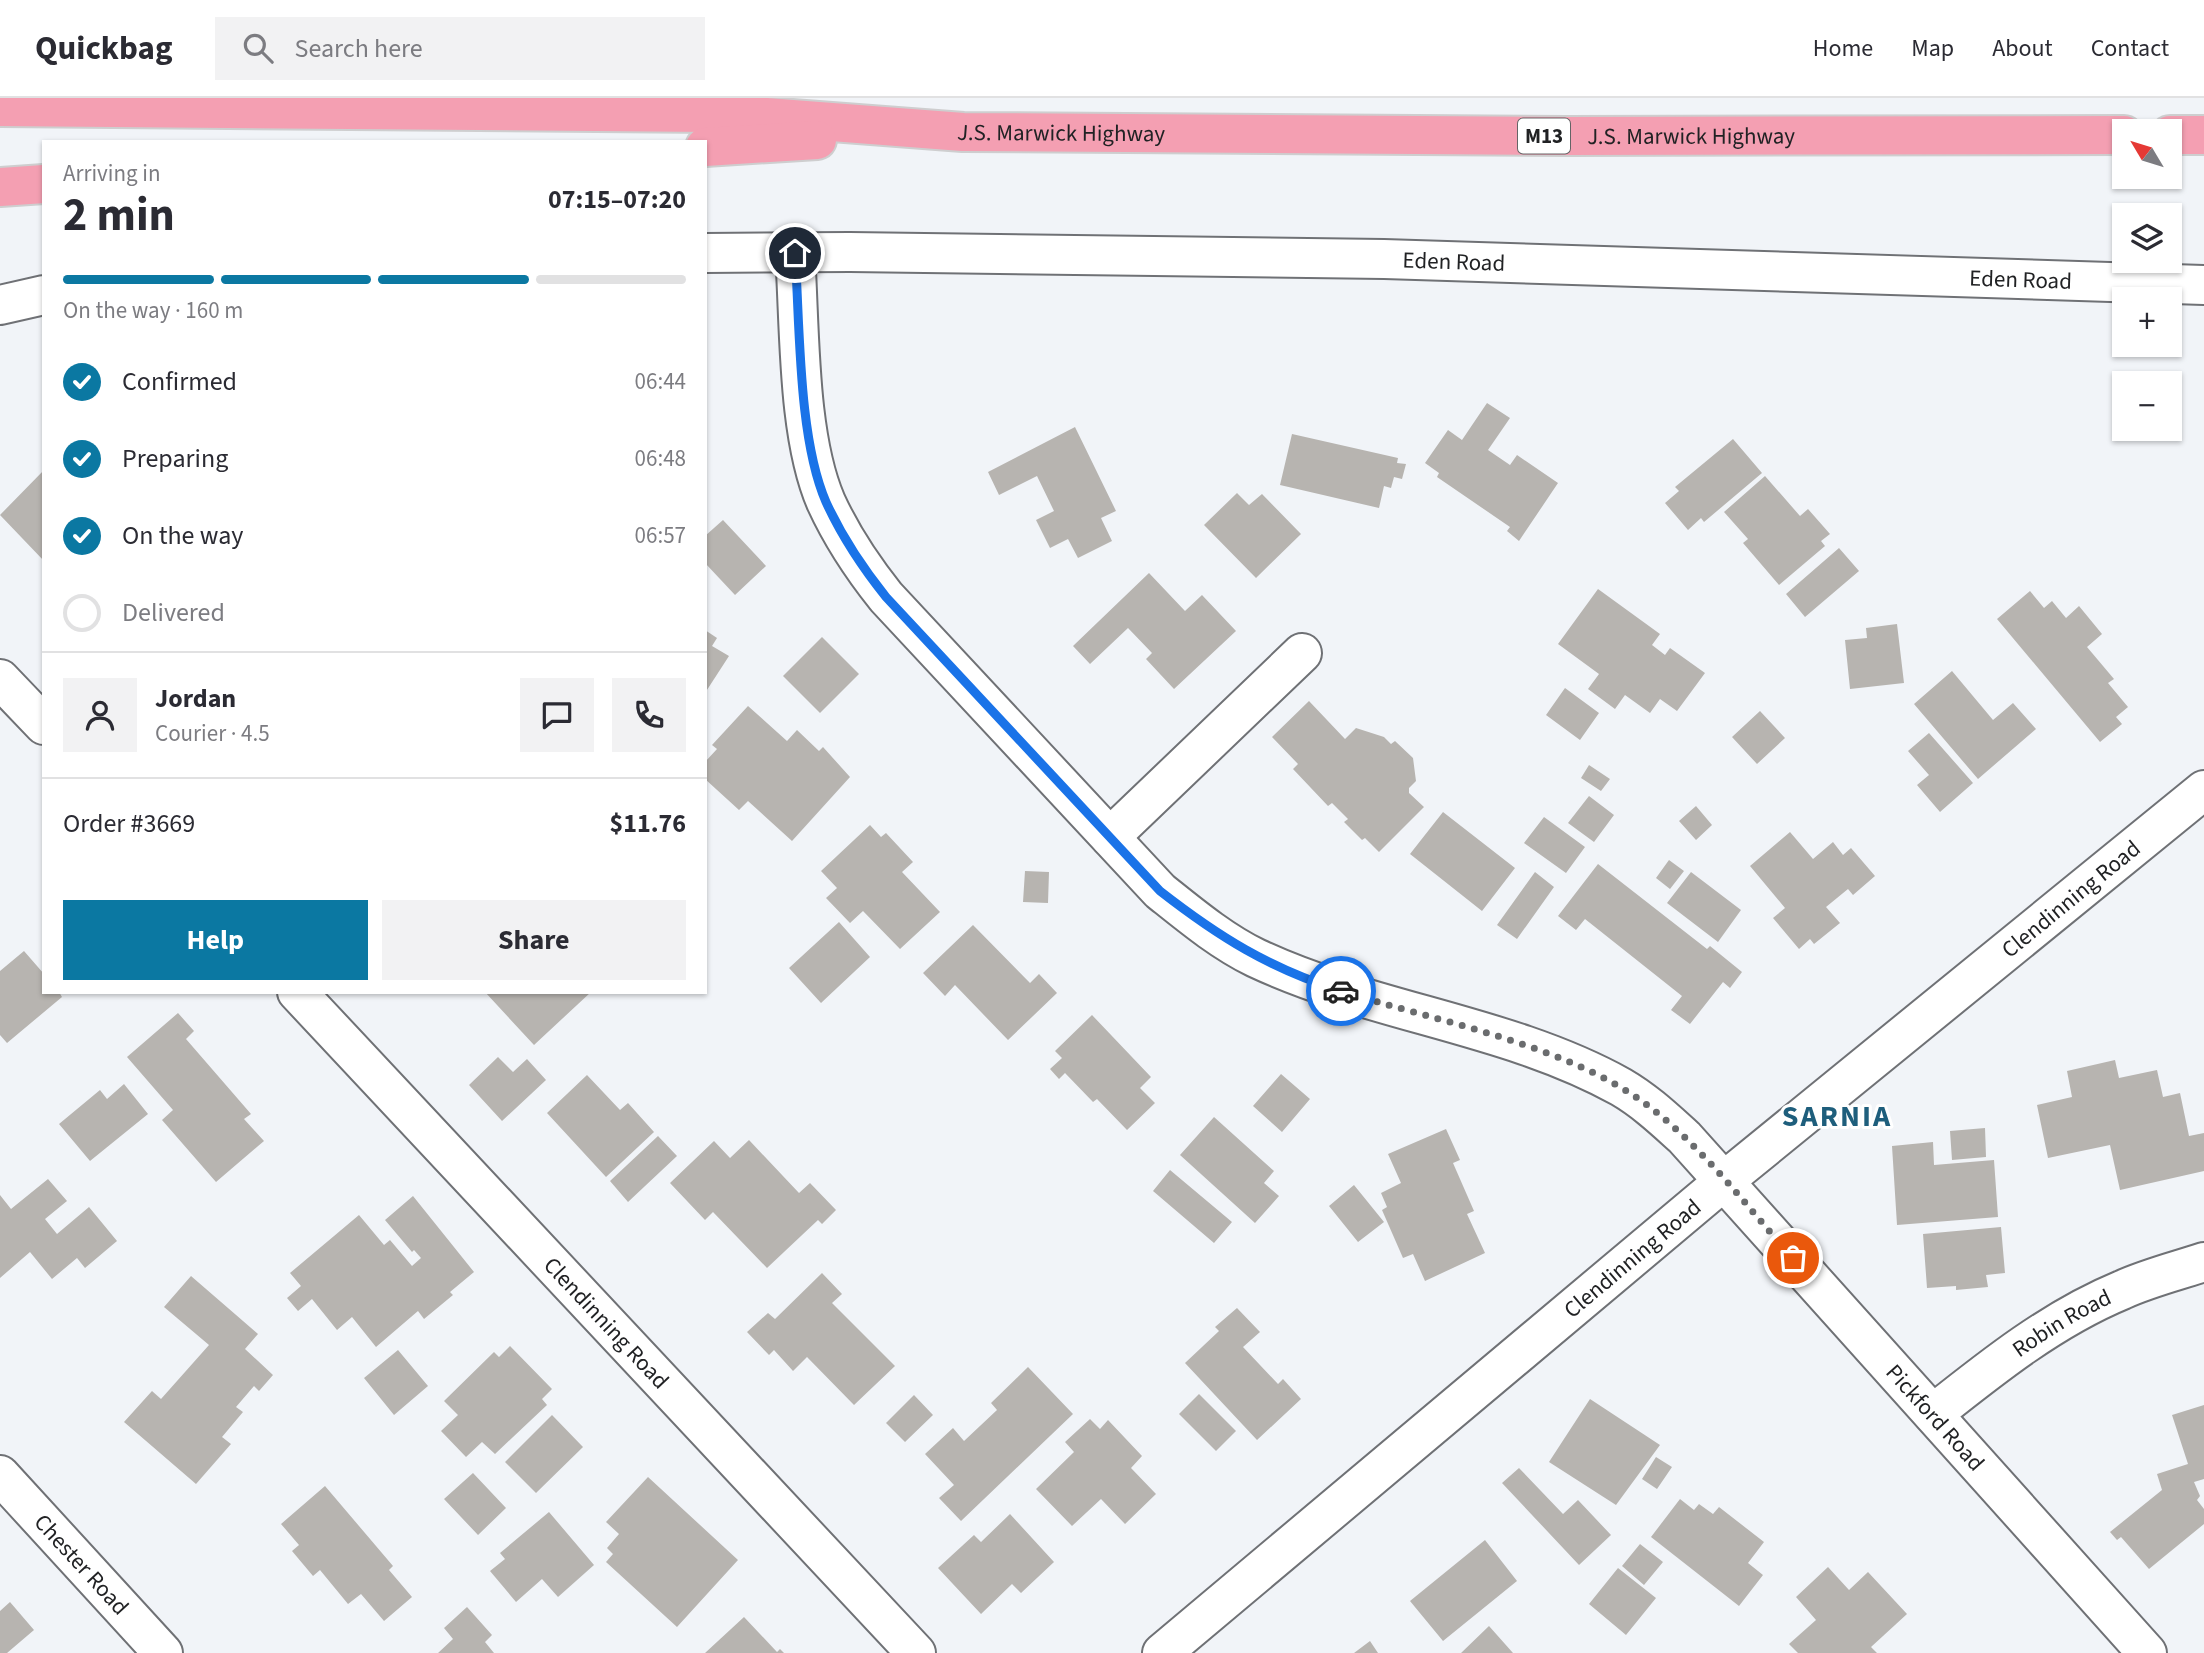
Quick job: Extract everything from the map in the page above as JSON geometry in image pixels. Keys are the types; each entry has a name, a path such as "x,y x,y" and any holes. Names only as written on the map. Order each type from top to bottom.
{"highway":[{"name":"J.S. Marwick Highway","path":"0,107 715,113 963,132 1566,136 2112,135"},
{"path":"707,147 963,132"},
{"path":"2182,135 2204,135"},
{"path":"0,187 42,184"}],"street":[{"name":"Eden Road","path":"707,253 1384,259 2204,285"},
{"name":"Pickford Road","path":"795,253 804,392 815,468 826,501 858,562 886,597 1160,891 1203,925 1254,957 1328,987 1505,1040 1575,1066 1621,1087 1648,1105 1684,1137 2147,1653"},
{"path":"0,305 42,295"},
{"path":"1110,836 1302,653"},
{"path":"0,679 42,723"},
{"name":"Clendinning Road","path":"1162,1653 1724,1181 2204,790"},
{"name":"Clendinning Road","path":"299,994 916,1653"},
{"name":"Robin Road","path":"1933,1414 2008,1355 2054,1325 2122,1290 2204,1262"},
{"name":"Chester Road","path":"0,1475 163,1653"}],"building":[{"path":"1487,403 1510,418 1488,450 1510,465 1517,455 1558,483 1519,541 1507,531 1510,527 1437,477 1439,473 1425,463 1448,430 1462,440"},
{"path":"1075,427 1116,511 1101,518 1112,541 1078,558 1068,539 1050,548 1036,520 1054,511 1037,476 999,495 988,472"},
{"path":"1292,434 1398,458 1397,463 1406,464 1402,479 1394,477 1391,488 1384,486 1379,508 1280,485"},
{"path":"1733,439 1762,473 1704,522 1701,518 1688,530 1665,503 1679,491 1675,487"},
{"path":"42,472 42,559 0,515"},
{"path":"1765,476 1800,516 1808,509 1830,534 1821,541 1825,546 1779,585 1743,543 1748,539 1724,512"},
{"path":"1237,493 1249,505 1262,494 1301,534 1256,578 1204,525"},
{"path":"723,520 766,566 735,595 707,565 707,534"},
{"path":"1839,548 1859,571 1805,617 1786,594"},
{"path":"1149,573 1185,611 1202,595 1236,631 1174,689 1146,659 1152,653 1128,628 1090,664 1073,646"},
{"path":"1598,589 1660,634 1652,645 1665,655 1670,648 1705,673 1677,711 1660,699 1650,713 1625,695 1615,709 1588,689 1599,674 1558,644"},
{"path":"2030,591 2044,608 2052,601 2066,618 2079,606 2102,634 2087,647 2114,679 2108,683 2128,707 2116,717 2122,724 2100,742 1997,619"},
{"path":"1897,624 1904,683 1850,689 1845,640 1867,638 1866,628"},
{"path":"707,631 717,638 712,646 729,656 707,690"},
{"path":"822,637 859,674 820,713 783,676"},
{"path":"1952,671 1993,720 2013,703 2036,729 1978,779 1914,704"},
{"path":"1565,688 1599,713 1580,740 1546,715"},
{"path":"1309,701 1345,739 1356,728 1384,737 1391,744 1395,741 1413,758 1416,781 1409,788 1409,793 1424,807 1379,852 1365,838 1362,840 1344,822 1348,819 1332,803 1328,806 1293,769 1298,764 1272,737"},
{"path":"748,706 787,741 797,730 819,751 823,747 850,777 792,841 748,801 739,810 707,781 707,760 717,749 712,745"},
{"path":"1760,711 1785,738 1757,764 1732,737"},
{"path":"1929,733 1973,783 1940,812 1917,785 1929,775 1908,751"},
{"path":"1589,765 1610,779 1601,791 1581,778"},
{"path":"1589,796 1614,815 1594,842 1568,823"},
{"path":"1696,806 1712,825 1696,840 1679,821"},
{"path":"1443,812 1515,868 1482,911 1410,854"},
{"path":"1544,817 1585,847 1566,873 1524,843"},
{"path":"870,825 881,837 886,833 913,862 902,872 940,912 900,949 863,911 850,923 826,898 837,888 821,871"},
{"path":"1790,832 1813,859 1833,842 1843,855 1851,848 1875,876 1853,895 1848,889 1826,907 1840,923 1814,944 1810,939 1799,949 1773,918 1785,908 1750,866"},
{"path":"1669,860 1684,871 1670,889 1656,878"},
{"path":"1598,864 1707,949 1710,946 1742,972 1730,988 1723,982 1690,1024 1671,1010 1682,996 1585,919 1576,930 1558,916"},
{"path":"1025,871 1049,872 1048,903 1023,902"},
{"path":"1535,872 1554,887 1517,939 1497,925"},
{"path":"1691,872 1741,910 1718,942 1667,903"},
{"path":"839,922 870,957 821,1003 789,968"},
{"path":"973,925 1030,983 1039,974 1057,993 1008,1040 955,985 945,996 923,973"},
{"path":"24,951 42,972 42,994 60,994 62,997 7,1043 0,1035 0,971"},
{"path":"487,994 589,994 534,1045"},
{"path":"178,1013 194,1031 186,1039 251,1114 244,1119 264,1141 216,1182 162,1120 173,1110 127,1057"},
{"path":"1092,1015 1151,1077 1140,1088 1155,1103 1127,1130 1097,1099 1093,1102 1065,1073 1059,1079 1050,1069 1062,1058 1055,1051"},
{"path":"498,1057 513,1072 527,1059 546,1080 502,1121 469,1085"},
{"path":"2115,1060 2119,1078 2157,1070 2163,1097 2180,1093 2189,1136 2204,1133 2204,1171 2120,1190 2110,1145 2048,1158 2037,1105 2072,1097 2067,1071"},
{"path":"1281,1074 1310,1099 1282,1132 1253,1106"},
{"path":"587,1075 620,1110 628,1103 654,1132 606,1177 547,1113"},
{"path":"124,1084 148,1114 90,1161 59,1124 100,1090 107,1099"},
{"path":"1214,1117 1274,1171 1264,1183 1279,1196 1255,1223 1180,1155"},
{"path":"1985,1128 1986,1157 1952,1160 1950,1131"},
{"path":"1446,1129 1460,1160 1453,1163 1474,1211 1467,1214 1485,1253 1425,1281 1413,1254 1403,1258 1382,1210 1387,1207 1381,1193 1401,1183 1388,1154"},
{"path":"658,1136 677,1156 628,1202 610,1181"},
{"path":"749,1140 799,1193 810,1183 836,1210 822,1224 818,1220 767,1268 713,1212 705,1220 670,1183 714,1141 730,1158"},
{"path":"1933,1142 1934,1165 1994,1160 1998,1217 1897,1225 1892,1146"},
{"path":"1170,1170 1232,1222 1214,1243 1153,1191"},
{"path":"48,1179 67,1201 45,1219 57,1234 89,1207 117,1241 85,1268 77,1258 52,1279 30,1252 0,1278 0,1195 11,1209"},
{"path":"1354,1185 1384,1222 1358,1242 1329,1206"},
{"path":"413,1196 474,1272 450,1292 453,1295 424,1319 418,1311 376,1347 352,1317 337,1330 312,1299 298,1311 287,1298 301,1286 290,1273 359,1215 384,1245 390,1240 412,1266 421,1258 414,1250 412,1252 385,1220"},
{"path":"2001,1227 2005,1273 1986,1275 1988,1287 1956,1290 1956,1286 1927,1288 1923,1234"},
{"path":"822,1273 842,1294 832,1303 895,1366 854,1405 807,1357 793,1371 774,1350 769,1355 747,1332 768,1313 775,1319"},
{"path":"191,1276 258,1334 245,1349 273,1375 259,1391 254,1386 236,1407 243,1412 222,1437 231,1444 196,1484 124,1422 152,1391 161,1399 209,1345 164,1307"},
{"path":"1237,1308 1260,1332 1243,1347 1278,1384 1283,1379 1301,1399 1257,1440 1185,1363 1219,1331 1215,1327"},
{"path":"510,1346 552,1389 542,1399 547,1405 495,1454 482,1442 466,1457 441,1431 458,1415 444,1401 494,1352 499,1357"},
{"path":"398,1350 428,1386 394,1415 364,1378"},
{"path":"1028,1367 1073,1414 961,1521 939,1498 954,1485 925,1454 953,1428 964,1441 997,1410 991,1403"},
{"path":"1199,1394 1236,1431 1216,1451 1179,1414"},
{"path":"914,1395 933,1415 905,1442 886,1423"},
{"path":"1590,1399 1660,1445 1616,1505 1549,1462"},
{"path":"2204,1405 2204,1479 2194,1482 2200,1496 2197,1500 2204,1509 2204,1524 2149,1569 2121,1537 2117,1540 2110,1532 2162,1490 2157,1474 2188,1464 2172,1415"},
{"path":"552,1415 583,1447 536,1493 505,1462"},
{"path":"1090,1419 1100,1429 1108,1420 1142,1456 1131,1468 1156,1494 1125,1524 1101,1499 1072,1526 1036,1489 1074,1452 1065,1442"},
{"path":"1656,1457 1672,1467 1657,1489 1642,1479"},
{"path":"1519,1468 1563,1514 1578,1500 1611,1535 1579,1565 1502,1483"},
{"path":"473,1473 506,1508 478,1535 444,1499"},
{"path":"648,1477 738,1560 677,1627 606,1562 613,1554 607,1548 619,1534 606,1522"},
{"path":"325,1486 393,1566 389,1570 412,1597 384,1621 361,1594 348,1604 320,1570 313,1576 292,1551 299,1545 281,1524"},
{"path":"1680,1499 1694,1510 1699,1504 1713,1514 1719,1507 1764,1542 1748,1563 1763,1575 1739,1606 1651,1537"},
{"path":"549,1512 594,1565 558,1597 542,1579 516,1602 490,1571 505,1559 500,1553"},
{"path":"1010,1514 1054,1562 1021,1593 1012,1584 981,1614 938,1568 974,1535 981,1542"},
{"path":"1485,1540 1517,1581 1443,1641 1410,1601"},
{"path":"1640,1544 1663,1562 1644,1585 1622,1566"},
{"path":"1828,1567 1849,1590 1868,1572 1907,1614 1871,1647 1877,1653 1798,1653 1789,1644 1816,1620 1796,1597"},
{"path":"1618,1568 1656,1598 1626,1635 1589,1604"},
{"path":"10,1602 34,1630 7,1653 0,1653 0,1611"},
{"path":"467,1607 492,1635 485,1642 494,1653 438,1653 453,1639 444,1628"},
{"path":"744,1617 777,1652 780,1649 784,1653 705,1653"},
{"path":"1489,1626 1513,1653 1461,1653"},
{"path":"1370,1641 1378,1653 1354,1653"}],"way so far":[{"path":"1341,991 1505,1040 1575,1066 1621,1087 1648,1105 1684,1137 1793,1258"}],"district":[{"name":"SARNIA","path":"1837,1116"}],"route":[{"path":"795,253 804,392 815,468 826,501 858,562 886,597 1160,891 1203,925 1254,957 1341,991"}]}
